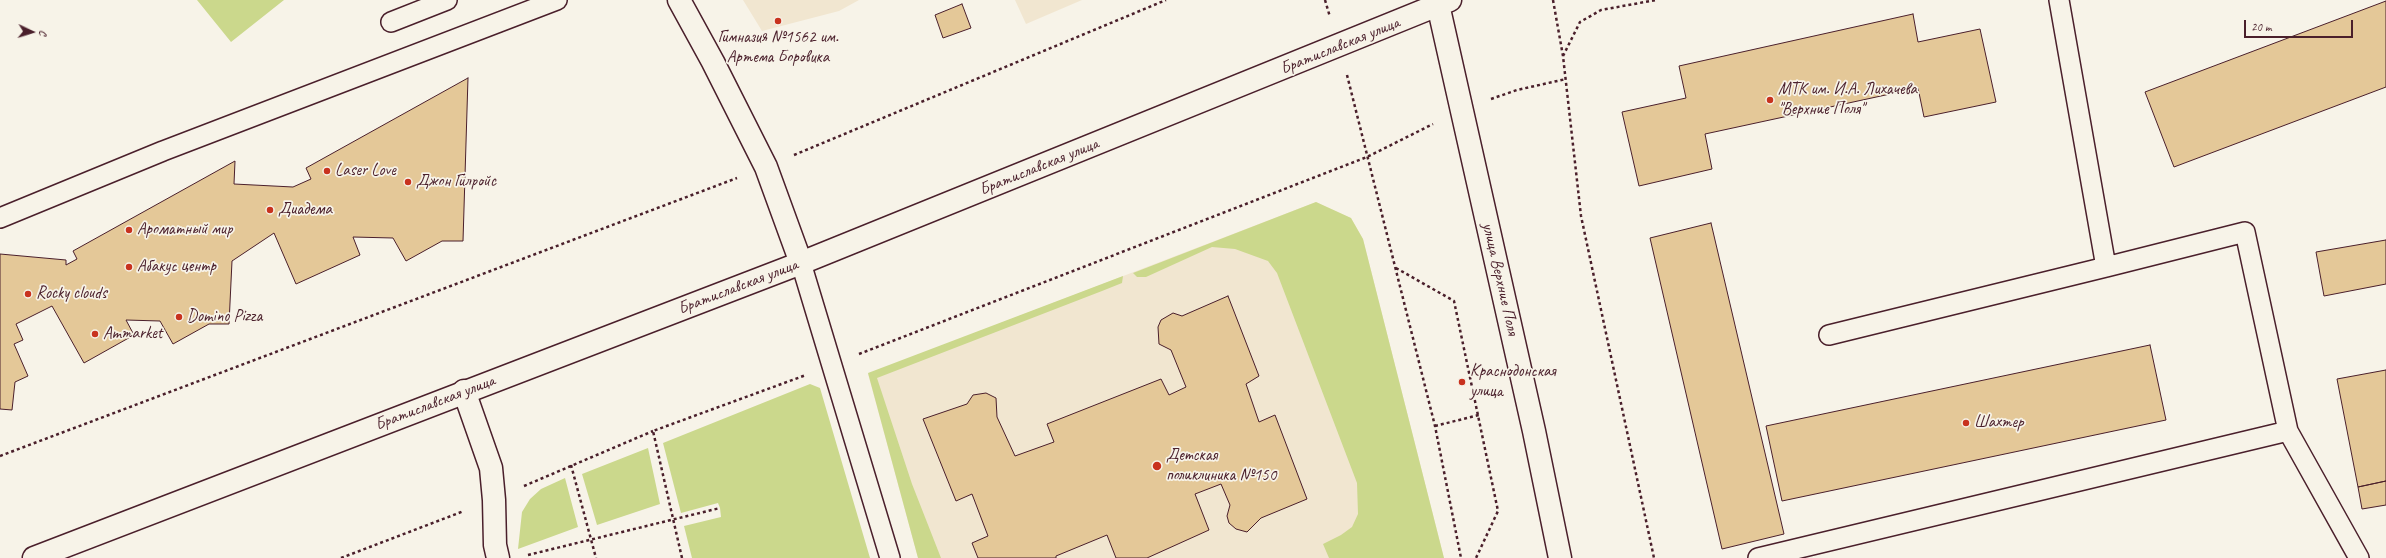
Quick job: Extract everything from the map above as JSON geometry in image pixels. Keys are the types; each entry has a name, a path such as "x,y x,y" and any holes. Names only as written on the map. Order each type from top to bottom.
{"main road":[{"path":"679,0 713,62 766,167 801,263"},
{"name":"Братиславская улица","path":"34,558 464,391 801,263 1339,47 1442,2"},
{"name":"улица Верхние Поля","path":"1442,2 1462,110 1531,418 1560,558"},
{"path":"464,391 491,468 494,500 495,545 498,558"}],"lane":[{"path":"391,22 447,0"},
{"path":"0,218 163,151 557,0"},
{"path":"2059,0 2106,266"},
{"path":"1828,335 2245,232 2288,432 2359,558"},
{"path":"801,263 890,558"},
{"path":"1758,558 2288,432"}],"path":[{"path":"0,456 766,167 1166,0"},
{"path":"1325,0 1339,47 1435,426 1461,558"},
{"path":"1553,0 1566,79 1581,216 1654,558"},
{"path":"1563,56 1580,22 1601,10 1656,0"},
{"path":"341,558 494,500 570,465 653,432 832,365 1367,157 1462,110 1517,90 1566,79"},
{"path":"1395,268 1454,301 1498,511 1476,558"},
{"path":"1435,426 1479,415"},
{"path":"653,432 682,558"},
{"path":"570,465 596,558"},
{"path":"522,557 720,508"}],"shaded area":[{"name":"Гимназия №1562 им. Артема Боровика","path":"743,0 859,0 839,11 762,31"},
{"path":"1015,0 1082,0 1026,24"},
{"name":"Детская поликлиника №150","path":"1316,202 1351,218 1363,239 1444,558 918,558 868,374"}],"green space":[{"path":"197,0 284,0 231,42"},
{"path":"1316,202 1351,218 1363,239 1444,558 1329,558 1323,544 1341,535 1352,527 1358,514 1357,483 1277,273 1268,261 1235,249 1212,247 1146,277 1137,277 1133,273"},
{"path":"1123,276 1122,283 877,378 912,484 941,558 918,558 868,373"},
{"path":"810,384 820,388 870,558 692,558 684,526 721,517 720,508 718,503 681,513 663,443"},
{"path":"648,448 660,504 597,525 582,474"},
{"path":"565,478 578,527 518,549 522,512 530,499 541,489"}],"building":[{"path":"2386,1 2386,87 2174,167 2145,92"},
{"path":"962,4 971,28 943,38 935,15"},
{"name":"МТК им. И.А. Лихачева \"Верхние Поля\"","path":"1913,14 1918,42 1980,29 1996,102 1924,117 1918,88 1705,134 1712,169 1639,186 1622,112 1686,98 1679,66"},
{"path":"468,78 463,241 442,241 406,261 393,238 353,237 360,255 296,284 274,233 232,261 229,324 209,324 173,344 160,321 126,320 134,335 84,363 52,306 16,324 23,340 14,344 28,376 15,382 12,410 0,409 0,254 66,260 66,265 77,259 73,251 235,161 234,184 293,187 311,179 306,168"},
{"path":"1711,223 1784,534 1722,549 1650,238"},
{"path":"2386,240 2386,284 2324,296 2316,252"},
{"path":"1228,296 1259,376 1246,384 1259,422 1275,415 1307,499 1261,518 1247,532 1236,529 1229,523 1227,516 1230,505 1221,484 1195,494 1209,530 1147,558 1116,558 1107,535 1056,556 1056,558 978,558 972,543 988,536 972,494 956,501 923,419 967,404 973,395 986,393 996,398 997,417 1015,456 1054,442 1047,424 1161,379 1169,395 1186,387 1171,350 1159,344 1158,327 1161,320 1173,313 1182,316"},
{"name":"Шахтер","path":"2150,345 2166,420 1782,501 1766,426"},
{"path":"2386,370 2386,481 2358,487 2337,379"},
{"path":"2386,481 2386,505 2362,509 2358,487"}],"place":[{"name":"Гимназия №1562 им. Артема Боровика","path":"778,21"},
{"name":"МТК им. И.А. Лихачева \"Верхние Поля\"","path":"1770,100"},
{"name":"Laser Love","path":"327,171"},
{"name":"Джон Гилройс","path":"408,182"},
{"name":"Диадема","path":"270,210"},
{"name":"Ароматный мир","path":"129,230"},
{"name":"Абакус центр","path":"129,267"},
{"name":"Rocky clouds","path":"28,294"},
{"name":"Domino Pizza","path":"179,317"},
{"name":"Ammarket","path":"95,334"},
{"name":"Краснодонская улица","path":"1462,382"},
{"name":"Шахтер","path":"1966,423"},
{"name":"Детская поликлиника №150","path":"1157,466"}]}
